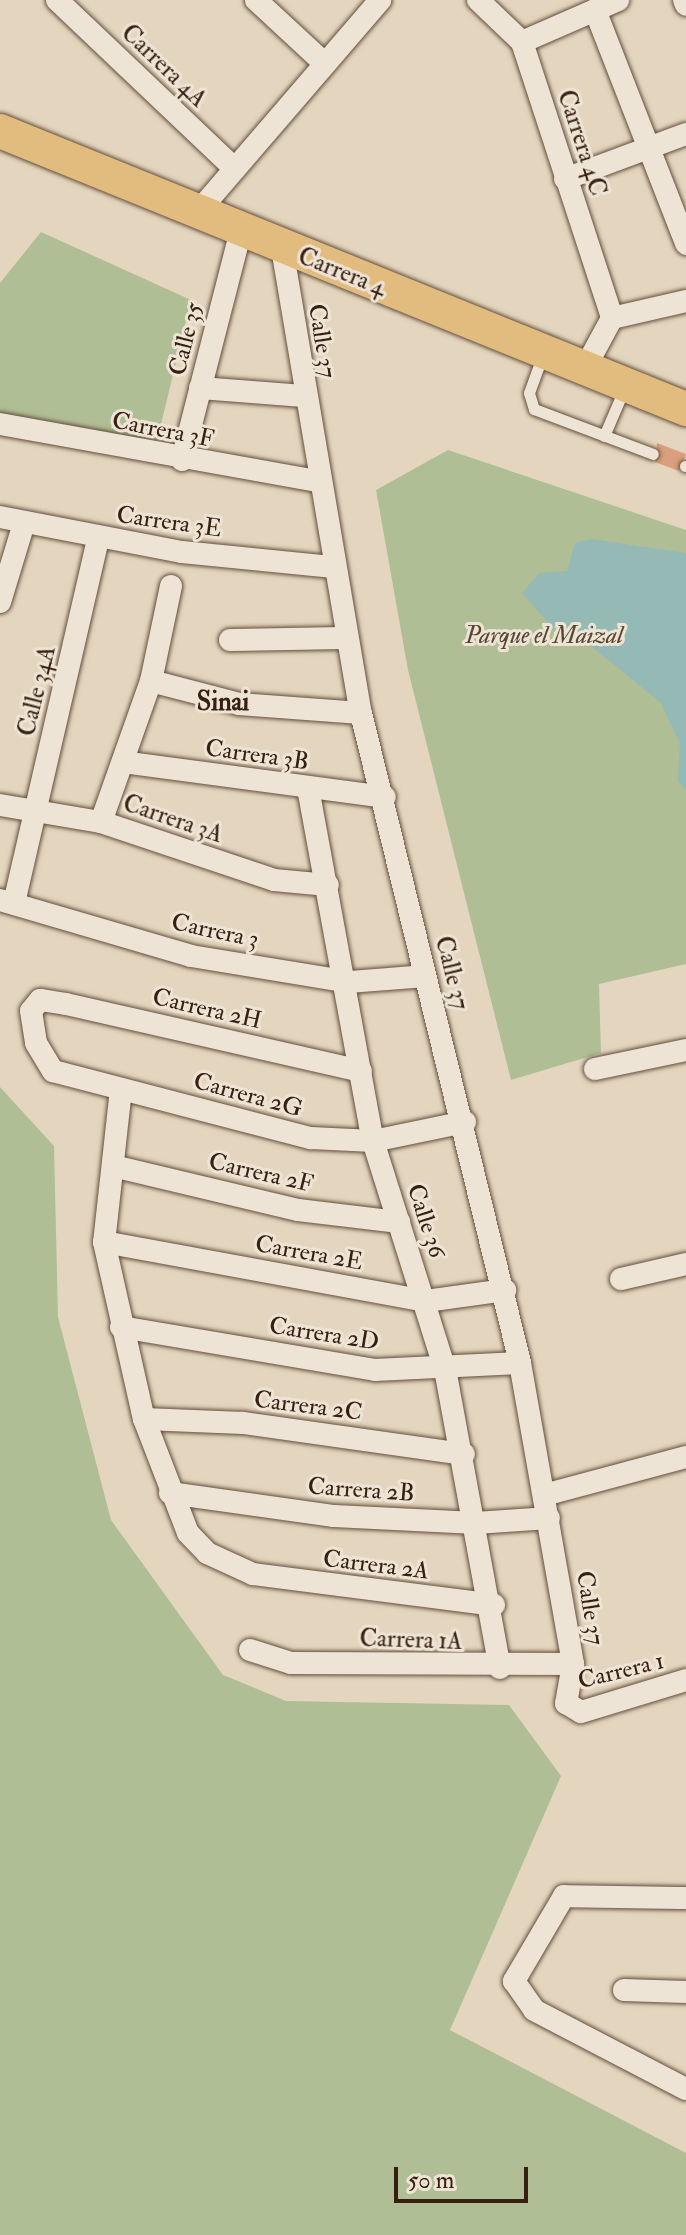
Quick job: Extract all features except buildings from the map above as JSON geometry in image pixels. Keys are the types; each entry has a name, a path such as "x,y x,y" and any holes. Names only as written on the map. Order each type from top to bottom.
{"main road":[{"name":"Carrera 4","path":"0,131 282,248 686,409"}],"street":[{"name":"Carrera 4A","path":"57,0 235,169"},
{"path":"256,0 325,64"},
{"path":"197,213 380,0"},
{"path":"522,42 618,0"},
{"name":"Carrera 4C","path":"488,3 522,42 612,318"},
{"path":"595,10 652,149 686,244"},
{"path":"565,179 686,134"},
{"name":"Calle 35","path":"182,460 241,231"},
{"name":"Calle 37","path":"282,248 331,567 361,713 385,797 425,976 465,1122 520,1363 573,1664 568,1708"},
{"path":"585,368 612,318 686,301"},
{"path":"200,388 304,396"},
{"name":"Carrera 3F","path":"0,424 182,460 317,481"},
{"name":"Carrera 3E","path":"0,517 98,538 331,567"},
{"path":"0,602 24,523"},
{"name":"Calle 34A","path":"7,901 36,813 98,538"},
{"path":"101,822 151,681 171,586"},
{"path":"230,640 346,638"},
{"path":"151,681 239,704 361,713"},
{"name":"Carrera 3B","path":"123,762 385,797"},
{"name":"Calle 36","path":"308,788 349,982 373,1141 445,1369 494,1605 500,1668"},
{"name":"Carrera 3A","path":"0,805 101,822 274,880 328,885"},
{"name":"Carrera 3","path":"7,901 191,956 349,982 425,976"},
{"name":"Carrera 2G","path":"40,1000 31,1011 36,1043 53,1071 311,1138 373,1141 465,1122"},
{"name":"Carrera 2H","path":"40,1000 361,1071"},
{"path":"595,1069 686,1050"},
{"name":"Carrera 2A","path":"121,1089 104,1242 144,1419 188,1533 207,1553 253,1574 494,1605"},
{"name":"Carrera 2F","path":"113,1166 298,1210 399,1222"},
{"name":"Carrera 2E","path":"104,1242 426,1301 505,1290"},
{"path":"621,1279 686,1264"},
{"name":"Carrera 2D","path":"121,1327 375,1370 520,1363"},
{"name":"Carrera 2C","path":"144,1419 243,1423 464,1454"},
{"path":"544,1495 686,1457"},
{"name":"Carrera 2B","path":"170,1493 334,1516 476,1523 549,1518"},
{"name":"Carrera 1A","path":"250,1650 291,1663 500,1668 573,1664"},
{"name":"Carrera 1","path":"568,1708 650,1695 686,1680"},
{"path":"686,1898 572,1893 554,1907 517,1969 520,1997 686,2089"},
{"path":"624,1990 686,1992"}],"lane":[{"path":"544,352 529,402 653,454"},
{"path":"604,436 626,385"}],"green space":[{"path":"41,232 191,300 156,445 0,415 0,283"},
{"name":"Parque el Maizal","path":"448,450 686,530 686,964 599,984 601,1053 511,1080 408,670 376,490"},
{"path":"0,1087 54,1146 58,1317 111,1520 223,1675 286,1701 509,1705 561,1776 450,2030 686,2153 686,2235 0,2235"}],"water":[{"path":"591,539 686,553 686,791 678,781 680,744 661,703 586,642 550,625 522,593 539,573 567,571 575,543"}],"district":[{"name":"Sinai","path":"223,703"}]}
